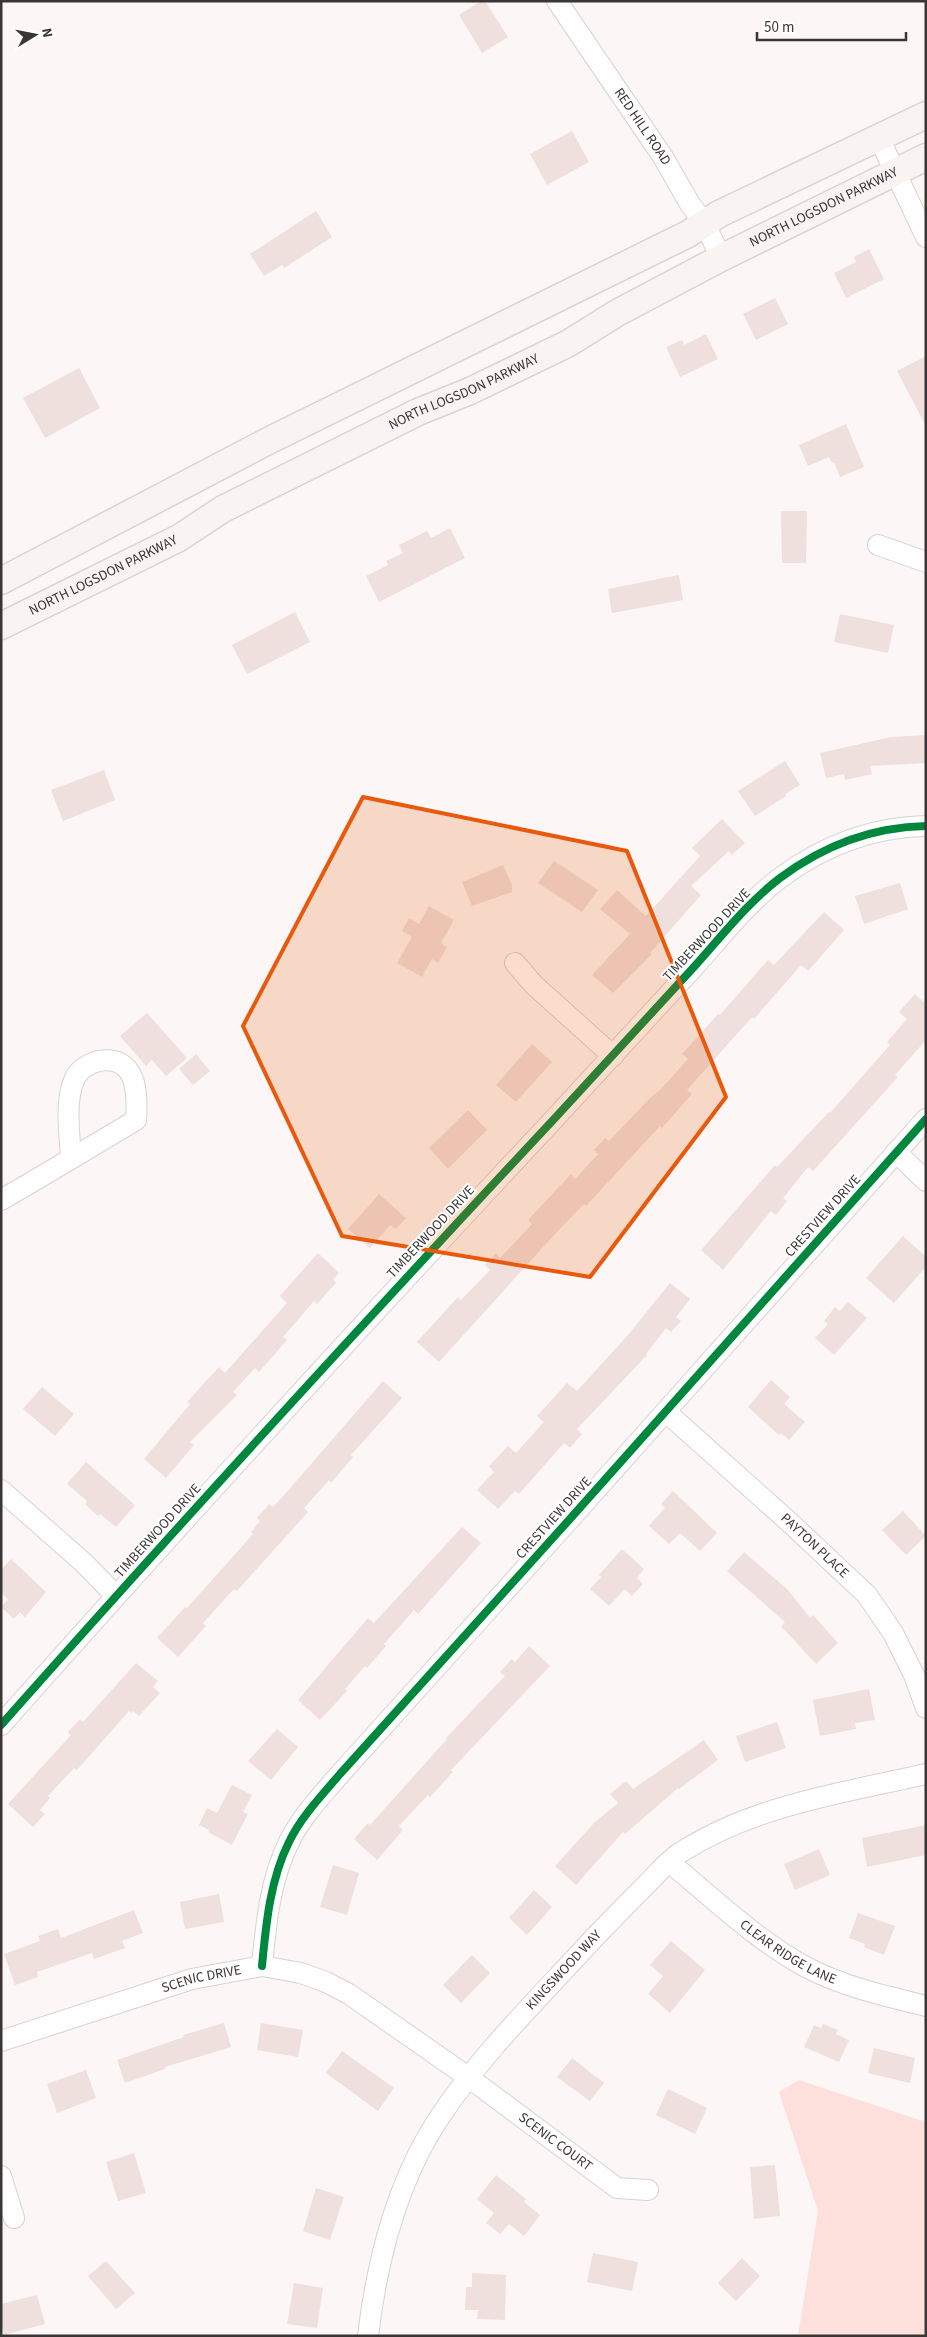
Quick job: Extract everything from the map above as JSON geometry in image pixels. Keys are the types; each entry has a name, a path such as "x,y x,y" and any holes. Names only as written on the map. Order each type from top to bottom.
{"main road":[{"path":"1,581 268,441 688,234 719,214 926,115"},
{"name":"NORTH LOGSDON PARKWAY","path":"1,626 178,538 223,509 418,412 470,391 570,343 617,312 721,258 926,157"},
{"path":"268,441 289,477"}],"street":[{"name":"RED HILL ROAD","path":"557,1 663,157 690,204 704,224 721,258"},
{"path":"879,138 926,237"},
{"path":"878,545 926,562"},
{"name":"TIMBERWOOD DRIVE","path":"1,1725 379,1306 613,1056 753,902 784,876 825,850 852,839 880,831 926,826"},
{"path":"515,963 534,985 613,1056"},
{"path":"1,1200 72,1159 136,1120 138,1095 132,1077 123,1064 108,1060 90,1063 75,1077 71,1090 70,1112 72,1159"},
{"name":"CRESTVIEW DRIVE","path":"262,1966 265,1926 276,1878 290,1841 304,1818 340,1774 666,1412 926,1119"},
{"path":"896,1152 926,1181"},
{"name":"PAYTON PLACE","path":"666,1412 788,1520 867,1595 894,1633 914,1675 926,1708"},
{"path":"1,1490 84,1563 116,1596"},
{"name":"KINGSWOOD WAY","path":"368,2336 377,2276 394,2214 406,2181 438,2119 468,2077 502,2037 599,1932 681,1851 730,1826 792,1804 926,1774"},
{"name":"CLEAR RIDGE LANE","path":"669,1862 738,1919 807,1967 864,1991 926,2006"},
{"name":"SCENIC DRIVE","path":"1,2041 174,1984 220,1973 262,1966 301,1973 341,1990 468,2077"},
{"name":"SCENIC COURT","path":"468,2077 617,2188 648,2190"},
{"path":"1,2176 14,2218"}],"highlighted area":[{"path":"363,797 627,851 726,1097 590,1277 342,1236 243,1026"}],"shaded area":[{"path":"799,2080 926,2122 926,2336 798,2336 818,2211 779,2092"}],"building":[{"path":"481,1 485,1 508,37 482,53 459,15"},
{"path":"572,131 589,162 547,185 530,154"},
{"path":"316,211 332,237 284,268 282,265 264,276 250,254"},
{"path":"869,249 884,279 846,298 834,273 856,262 854,257"},
{"path":"775,298 788,324 756,340 743,314"},
{"path":"706,334 718,359 680,377 666,347 682,340 684,345"},
{"path":"926,356 926,426 897,371"},
{"path":"79,368 100,408 45,438 23,398"},
{"path":"846,424 864,467 840,477 834,462 832,463 829,457 808,466 799,445"},
{"path":"781,511 807,511 806,563 782,563"},
{"path":"450,528 465,558 379,602 366,576 388,565 386,561 403,553 399,545 427,531 431,538"},
{"path":"679,575 683,600 612,613 608,589"},
{"path":"295,612 310,642 247,674 232,645"},
{"path":"840,614 894,625 888,653 834,642"},
{"path":"926,735 926,763 870,766 872,774 845,780 844,774 826,778 820,753 891,737"},
{"path":"785,761 800,785 755,816 738,791"},
{"path":"104,770 115,800 63,821 51,790"},
{"path":"722,819 745,843 732,855 729,851 691,886 701,895 650,953 652,954 613,993 592,975 630,934 600,909 617,890 646,916 700,856 692,848"},
{"path":"554,861 598,890 582,912 538,883"},
{"path":"503,865 512,885 512,892 472,906 462,882"},
{"path":"900,883 908,909 864,924 855,896"},
{"path":"429,906 454,920 441,943 447,947 438,963 432,959 422,977 397,963 412,937 402,931 409,918 419,924"},
{"path":"824,912 844,930 808,971 801,965 754,1019 752,1017 687,1090 692,1094 662,1128 660,1126 586,1206 584,1204 555,1234 439,1362 417,1342 458,1297 461,1300 490,1270 485,1265 496,1253 500,1258 532,1224 528,1220 571,1174 575,1179 598,1154 594,1150 605,1138 609,1141 660,1090 688,1059 682,1054 718,1014 720,1015 768,960 774,965"},
{"path":"915,994 926,1004 926,1040 895,1075 898,1077 813,1171 808,1167 783,1198 787,1201 776,1215 771,1211 723,1270 701,1250 775,1165 777,1167 830,1113 890,1045 887,1042 907,1019 899,1012"},
{"path":"147,1013 187,1058 166,1076 152,1060 146,1066 120,1036"},
{"path":"532,1044 552,1062 516,1102 496,1085"},
{"path":"196,1054 210,1071 193,1085 179,1069"},
{"path":"468,1110 487,1130 448,1169 429,1148"},
{"path":"379,1194 406,1218 396,1229 390,1225 370,1248 348,1229"},
{"path":"903,1236 926,1257 926,1267 894,1303 866,1278"},
{"path":"318,1253 339,1273 333,1279 336,1283 317,1304 314,1301 283,1337 287,1340 259,1372 255,1368 233,1392 237,1395 190,1442 194,1445 166,1478 144,1459 190,1404 187,1402 219,1367 225,1373 287,1303 280,1296"},
{"path":"670,1283 690,1299 676,1317 681,1321 671,1332 666,1328 647,1355 577,1429 582,1434 570,1448 564,1443 519,1494 515,1491 498,1509 477,1490 494,1472 489,1466 508,1446 516,1453 544,1422 537,1416 567,1383 577,1391 628,1335"},
{"path":"848,1302 867,1318 834,1355 815,1338 828,1324 824,1321 835,1307 840,1311"},
{"path":"771,1380 790,1397 784,1404 805,1422 789,1440 781,1433 779,1435 748,1407"},
{"path":"383,1381 402,1398 351,1455 353,1457 331,1483 329,1480 304,1508 308,1512 237,1591 234,1589 203,1623 206,1626 178,1657 157,1638 185,1607 187,1608 253,1534 251,1532 260,1521 257,1518 269,1504 273,1507 286,1493"},
{"path":"42,1387 74,1414 55,1436 23,1409"},
{"path":"86,1462 135,1505 116,1527 100,1514 98,1516 85,1504 87,1501 67,1484"},
{"path":"673,1491 717,1533 700,1551 680,1533 669,1544 649,1526 665,1508 661,1504"},
{"path":"903,1511 926,1536 906,1555 882,1530"},
{"path":"462,1527 481,1543 418,1614 414,1610 384,1644 386,1646 367,1668 365,1666 345,1689 347,1691 320,1720 298,1700 368,1618 374,1623"},
{"path":"622,1549 644,1569 637,1578 643,1584 632,1596 625,1589 609,1606 590,1589 601,1577 599,1575"},
{"path":"744,1552 788,1590 810,1618 813,1615 838,1643 816,1664 781,1626 785,1622 727,1571"},
{"path":"11,1559 46,1592 25,1617 20,1612 14,1619 1,1607 8,1599 1,1593 1,1570"},
{"path":"529,1646 550,1666 451,1770 453,1772 430,1797 428,1795 399,1826 403,1830 377,1860 354,1839 368,1823 370,1825 446,1738 505,1676 500,1672 512,1659 515,1662"},
{"path":"136,1663 158,1681 153,1687 160,1693 139,1716 133,1711 132,1713 129,1711 77,1770 74,1768 48,1796 50,1798 40,1810 45,1814 33,1827 8,1804 71,1735 68,1732 80,1719 83,1722"},
{"path":"869,1689 875,1720 855,1723 856,1729 820,1736 813,1700"},
{"path":"777,1722 786,1748 745,1762 736,1736"},
{"path":"277,1729 298,1747 271,1780 248,1761"},
{"path":"704,1740 718,1760 678,1788 625,1834 623,1832 576,1885 555,1866 594,1823 618,1803 610,1794 626,1781 633,1789"},
{"path":"232,1785 252,1795 243,1812 248,1814 232,1845 199,1825 207,1808 217,1813"},
{"path":"926,1825 926,1855 867,1867 862,1838"},
{"path":"819,1849 830,1875 795,1890 784,1864"},
{"path":"333,1865 359,1873 347,1915 320,1907"},
{"path":"534,1890 552,1907 527,1935 509,1918"},
{"path":"219,1894 224,1922 185,1929 180,1902"},
{"path":"134,1910 143,1933 122,1941 125,1948 94,1959 92,1953 37,1972 38,1977 15,1985 4,1954 40,1941 38,1936 58,1929 61,1938"},
{"path":"858,1913 895,1926 884,1955 864,1947 865,1944 849,1938"},
{"path":"671,1941 705,1970 670,2013 648,1994 663,1976 650,1965"},
{"path":"472,1955 490,1973 461,2003 443,1985"},
{"path":"224,2023 231,2047 165,2067 165,2069 125,2083 117,2060 184,2037 183,2035"},
{"path":"261,2023 303,2030 298,2057 257,2050"},
{"path":"823,2024 838,2030 836,2034 849,2040 839,2062 804,2047 814,2025 821,2028"},
{"path":"874,2048 915,2058 910,2083 868,2073"},
{"path":"342,2051 394,2088 378,2111 326,2073"},
{"path":"572,2058 604,2083 590,2101 557,2077"},
{"path":"86,2070 96,2098 57,2113 47,2084"},
{"path":"668,2089 707,2108 695,2134 656,2115"},
{"path":"134,2153 146,2193 118,2201 106,2162"},
{"path":"775,2165 780,2216 754,2219 750,2167"},
{"path":"496,2175 526,2199 524,2202 540,2215 524,2236 509,2224 500,2234 486,2223 494,2213 477,2199"},
{"path":"316,2188 344,2197 330,2240 303,2231"},
{"path":"593,2253 638,2262 632,2291 587,2282"},
{"path":"742,2258 760,2276 736,2301 718,2283"},
{"path":"106,2261 135,2293 116,2309 88,2276"},
{"path":"472,2273 506,2275 505,2320 477,2319 478,2310 465,2310 466,2287 472,2287"},
{"path":"294,2283 323,2288 317,2328 287,2324"},
{"path":"37,2295 45,2324 4,2335 1,2323 1,2304"}],"cycle path":[{"path":"1,1725 276,1420 756,898 796,867 849,840 886,830 926,826"},
{"path":"262,1966 267,1918 277,1871 289,1842 312,1806 926,1119"}]}
